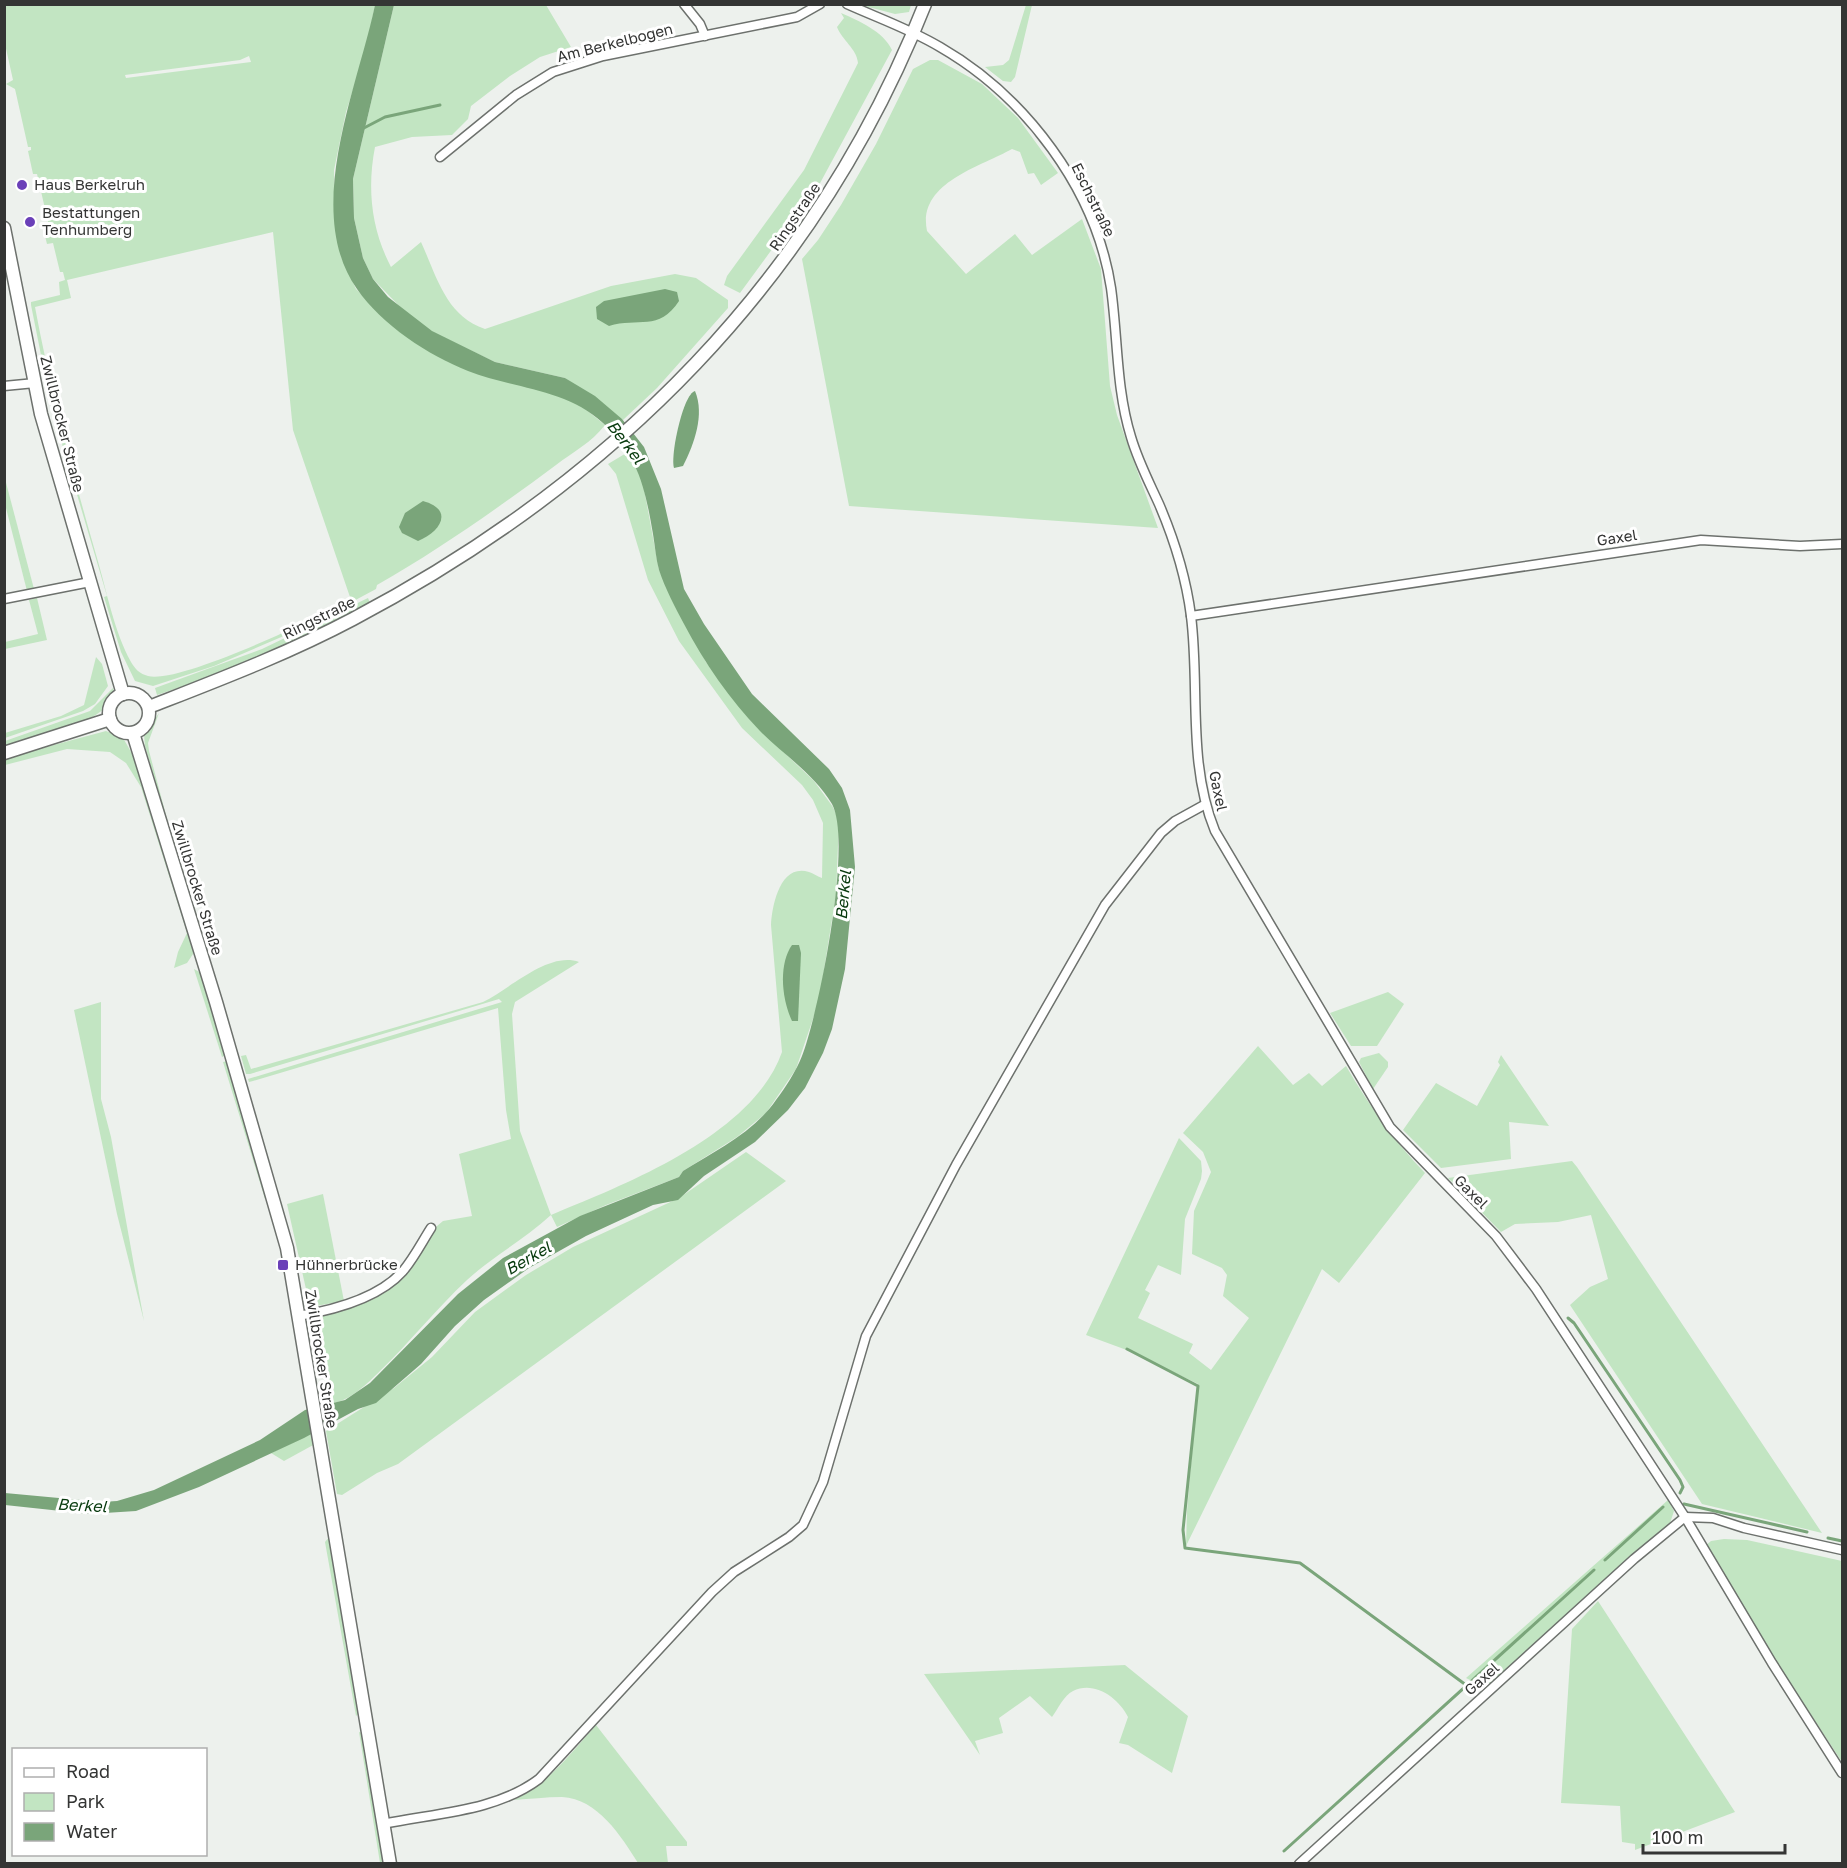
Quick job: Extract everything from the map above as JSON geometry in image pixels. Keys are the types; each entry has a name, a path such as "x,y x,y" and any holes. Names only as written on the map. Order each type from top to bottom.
{"main road":[{"name":"Ringstraße","path":"149,707 260,662 390,599 523,514 602,453 644,416 735,322 797,243 849,163 914,32 925,4"},
{"name":"Zwillbrocker Straße","path":"4,228 43,422 123,694"},
{"path":"123,694 135,694 149,707 146,723 133,733 122,731 110,719 110,706 123,694"},
{"path":"4,753 110,719"},
{"name":"Zwillbrocker Straße","path":"133,733 277,1208 312,1396 390,1863"}],"street":[{"path":"684,4 700,24 705,36"},
{"name":"Am Berkelbogen","path":"440,157 516,95 553,72 603,56 797,17 820,4"},
{"name":"Eschstraße","path":"847,4 914,32 980,74 1007,98 1054,154 1080,196 1102,250 1111,287 1120,382 1131,437 1172,537 1183,571 1191,616"},
{"path":"4,386 35,383"},
{"name":"Gaxel","path":"1299,1863 1309,1860 1634,1559 1685,1517 1516,1261 1496,1236 1390,1127 1231,860 1204,805 1197,739 1191,616 1701,540 1800,546 1842,544"},
{"path":"4,599 90,582"},
{"path":"382,1824 487,1803 524,1790 539,1779 712,1592 734,1572 789,1537 802,1525 823,1482 866,1335 973,1136 1106,905 1161,833 1175,821 1204,805"},
{"path":"298,1317 346,1304 381,1289 406,1267 431,1228"},
{"path":"1685,1517 1713,1518 1744,1528 1842,1550"},
{"path":"1685,1517 1772,1663 1842,1773"}],"green space":[{"path":"4,5 375,5 367,45 346,112 334,170 335,220 342,259 356,289 399,331 579,404 605,425 588,442 512,497 446,543 377,585 376,589 307,626 214,666 153,686 135,681 121,652 104,597 107,596 52,410 31,302 60,295 59,282 65,280 63,272 60,272 53,243 47,244 43,228 49,226 37,174 33,174 28,151 31,147 28,147 15,89 6,84 13,80 5,44","holes":["249,56 251,62 126,78 125,75 240,60","273,232 293,430 351,600 249,648 217,660 165,676 148,676 140,673 133,665 115,624 63,434 35,307 71,298 67,280"]},
{"path":"394,5 546,5 571,47 540,57 510,76 471,106 468,119 452,135 412,137 375,147 371,178 372,208 379,238 391,267 421,242 444,294 452,305 472,323 485,329 611,286 675,274 696,278 728,300 728,308 657,388 623,420 565,378 495,362 432,332 407,314 373,279 363,258 354,218 353,179"},
{"path":"861,5 911,5 909,12 895,14"},
{"path":"1026,5 1032,5 1015,77 1011,82 1003,81 985,67 1003,65 1009,60"},
{"path":"841,13 877,32 892,50 819,185 740,293 724,285 727,276 804,170 858,63 855,53 837,27 844,18"},
{"path":"930,60 938,60 982,84 1018,118 1058,173 1041,185 1034,173 1028,174 1020,152 1012,149 968,170 941,189 932,200 926,214 927,231 966,274 1015,234 1032,255 1082,219 1101,269 1110,386 1117,415 1158,528 849,506 802,259 818,240 841,205 876,144 913,69"},
{"path":"628,452 642,478 659,570 706,662 750,720 814,781 833,807 839,821 836,894 817,1007 796,1069 766,1113 737,1137 683,1171 679,1177 557,1227 551,1215 615,1188 684,1153 716,1132 744,1108 767,1082 782,1052 771,925 773,907 784,880 791,874 799,871 809,872 822,878 823,823 813,800 802,785 742,728 679,641 648,580 616,474 608,464"},
{"path":"4,475 34,589 27,591 5,504"},
{"path":"37,598 47,640 5,649 5,642 38,634 29,600"},
{"path":"368,598 370,603 315,633 216,675 157,695 155,688 262,649"},
{"path":"96,657 102,664 108,686 95,704 83,711 5,738 5,733 61,716 84,705"},
{"path":"113,688 112,699 103,710 88,719 51,734 5,748 5,741 90,711"},
{"path":"159,713 148,743 175,849 145,746 144,735"},
{"path":"106,731 123,738 134,757 195,951 187,963 174,968 178,952 187,933 141,787 126,763 110,752 67,749 5,765 5,758"},
{"path":"567,960 579,962 515,1002 512,1014 520,1131 551,1215 467,1280 364,1386 344,1400 331,1403 325,1389 314,1326 318,1317 383,1292 431,1231 443,1221 472,1216 459,1154 511,1139 506,1110 498,1008 253,1081 249,1082 248,1079 502,1002 499,999 250,1074 246,1074 241,1056 246,1055 251,1069 483,1002 543,966"},
{"path":"194,969 201,973 226,1055 222,1057"},
{"path":"1388,992 1404,1004 1377,1046 1351,1046 1330,1013"},
{"path":"101,1002 101,1099 111,1137 144,1321 117,1214 74,1010"},
{"path":"1258,1046 1293,1085 1309,1073 1322,1086 1346,1066 1382,1122 1425,1173 1339,1283 1322,1269 1186,1546 1198,1384 1132,1352 1086,1335 1179,1138 1201,1161 1202,1171 1185,1219 1181,1275 1158,1265 1145,1290 1150,1293 1138,1318 1193,1344 1189,1353 1211,1370 1249,1318 1223,1296 1227,1275 1222,1268 1192,1254 1194,1211 1211,1172 1203,1152 1183,1133"},
{"path":"1379,1053 1388,1062 1388,1067 1373,1089 1359,1062 1361,1058"},
{"path":"1501,1055 1549,1126 1509,1122 1511,1159 1441,1168 1403,1130 1436,1083 1477,1106 1500,1065 1498,1062"},
{"path":"228,1061 268,1195 265,1199 223,1062"},
{"path":"746,1152 786,1181 398,1464 377,1473 342,1495 337,1494 326,1431 394,1388 432,1357 475,1312 526,1275 573,1247 679,1198"},
{"path":"1572,1161 1822,1533 1702,1504 1570,1305 1590,1287 1608,1279 1591,1215 1558,1222 1515,1224 1501,1232 1448,1178"},
{"path":"323,1194 344,1301 310,1307 287,1204"},
{"path":"313,1433 315,1444 284,1461 271,1453"},
{"path":"1668,1500 1674,1511 1670,1523 1491,1685 1479,1674 1470,1680 1466,1678"},
{"path":"330,1536 347,1639 345,1642 359,1713 356,1716 325,1542"},
{"path":"1747,1540 1842,1561 1842,1762 1705,1554 1705,1546 1711,1541"},
{"path":"1598,1601 1735,1812 1635,1850 1635,1844 1622,1842 1620,1806 1561,1803 1572,1629"},
{"path":"1125,1665 1188,1716 1172,1773 1128,1745 1119,1743 1128,1717 1119,1703 1097,1689 1089,1688 1081,1688 1070,1693 1052,1717 1030,1696 999,1718 1003,1733 975,1741 980,1755 924,1674"},
{"path":"596,1725 687,1842 687,1846 666,1846 668,1863 638,1863 607,1821 587,1804 575,1799 562,1797 514,1800 549,1776"},
{"path":"359,1732 362,1733 365,1744 385,1863 380,1863"}],"water":[{"name":"Berkel","path":"375,5 394,5 353,179 354,218 363,258 373,279 388,297 432,331 495,362 565,378 595,396 622,419 644,447 661,489 684,589 704,624 752,694 829,769 842,788 850,810 855,867 845,969 832,1029 823,1053 805,1088 788,1110 755,1142 704,1176 678,1200 653,1205 586,1236 529,1268 484,1300 455,1326 421,1364 376,1403 358,1409 304,1438 199,1487 136,1511 89,1514 5,1505 5,1493 102,1502 117,1501 154,1490 260,1440 305,1410 345,1400 370,1383 458,1294 503,1258 580,1216 679,1177 683,1171 757,1122 780,1095 797,1067 817,1004 831,928 839,854 837,824 832,804 817,783 760,731 738,707 692,638 670,597 659,570 643,488 633,461 625,448 603,423 588,411 556,396 468,371 407,338 367,302 357,289 341,258 334,223 334,186 339,148"},
{"path":"665,289 677,292 679,301 664,317 647,322 609,326 597,319 596,307 604,301"},
{"path":"695,391 699,410 697,429 683,466 674,468 678,426 686,403"},
{"path":"423,501 439,510 441,521 433,532 418,541 402,533 399,527 405,513"},
{"path":"792,945 799,945 801,953 798,1021 792,1021 783,983 785,962"}],"waterway":[{"path":"362,129 385,117 440,105"},
{"path":"1568,1318 1574,1323 1680,1480 1683,1487 1680,1493"},
{"path":"1127,1349 1198,1386 1183,1530 1185,1548 1300,1563 1466,1685"},
{"path":"1684,1504 1807,1532"},
{"path":"1605,1560 1663,1507"},
{"path":"1828,1538 1842,1541"},
{"path":"1284,1851 1594,1570"}],"place":[{"name":"Haus Berkelruh","path":"22,185"},
{"name":"Bestattungen Tenhumberg","path":"30,222"},
{"name":"Hühnerbrücke","path":"283,1265"}]}
